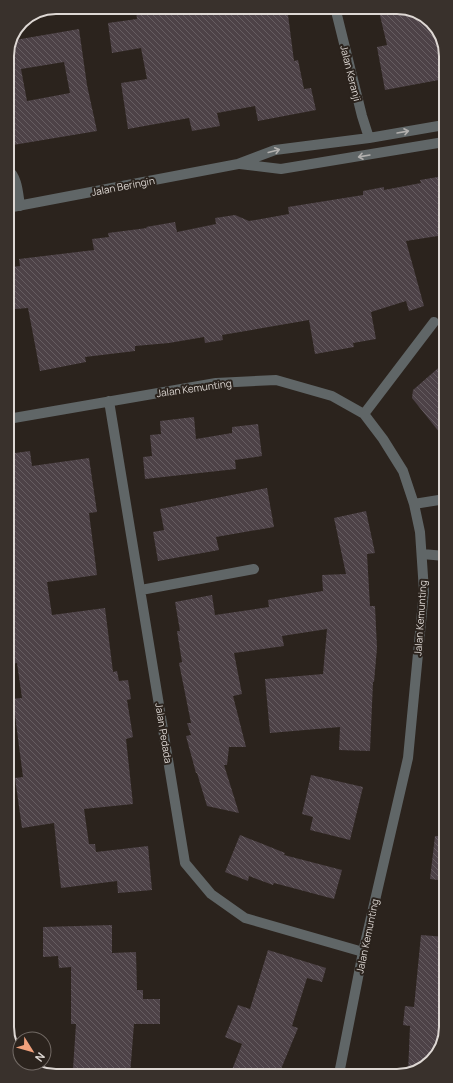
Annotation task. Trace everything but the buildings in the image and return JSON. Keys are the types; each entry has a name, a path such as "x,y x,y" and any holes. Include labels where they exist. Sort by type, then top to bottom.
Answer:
{"street":[{"name":"Jalan Keranji","path":"337,14 362,116 369,138"},
{"name":"Jalan Beringin","path":"14,207 238,164 275,150 369,138 439,126"},
{"name":"Jalan Beringin","path":"238,164 281,169 439,143"},
{"path":"14,176 20,206"},
{"path":"364,414 434,322"},
{"name":"Jalan Kemunting","path":"14,418 216,383 276,380 332,396 364,414 383,439 403,470 414,504 420,532 424,591 408,758 363,952 340,1069"},
{"name":"Jalan Pedada","path":"110,401 185,863 211,894 245,918 363,952"},
{"path":"414,504 439,500"},
{"path":"422,554 439,555"},
{"path":"141,590 254,569"}]}
